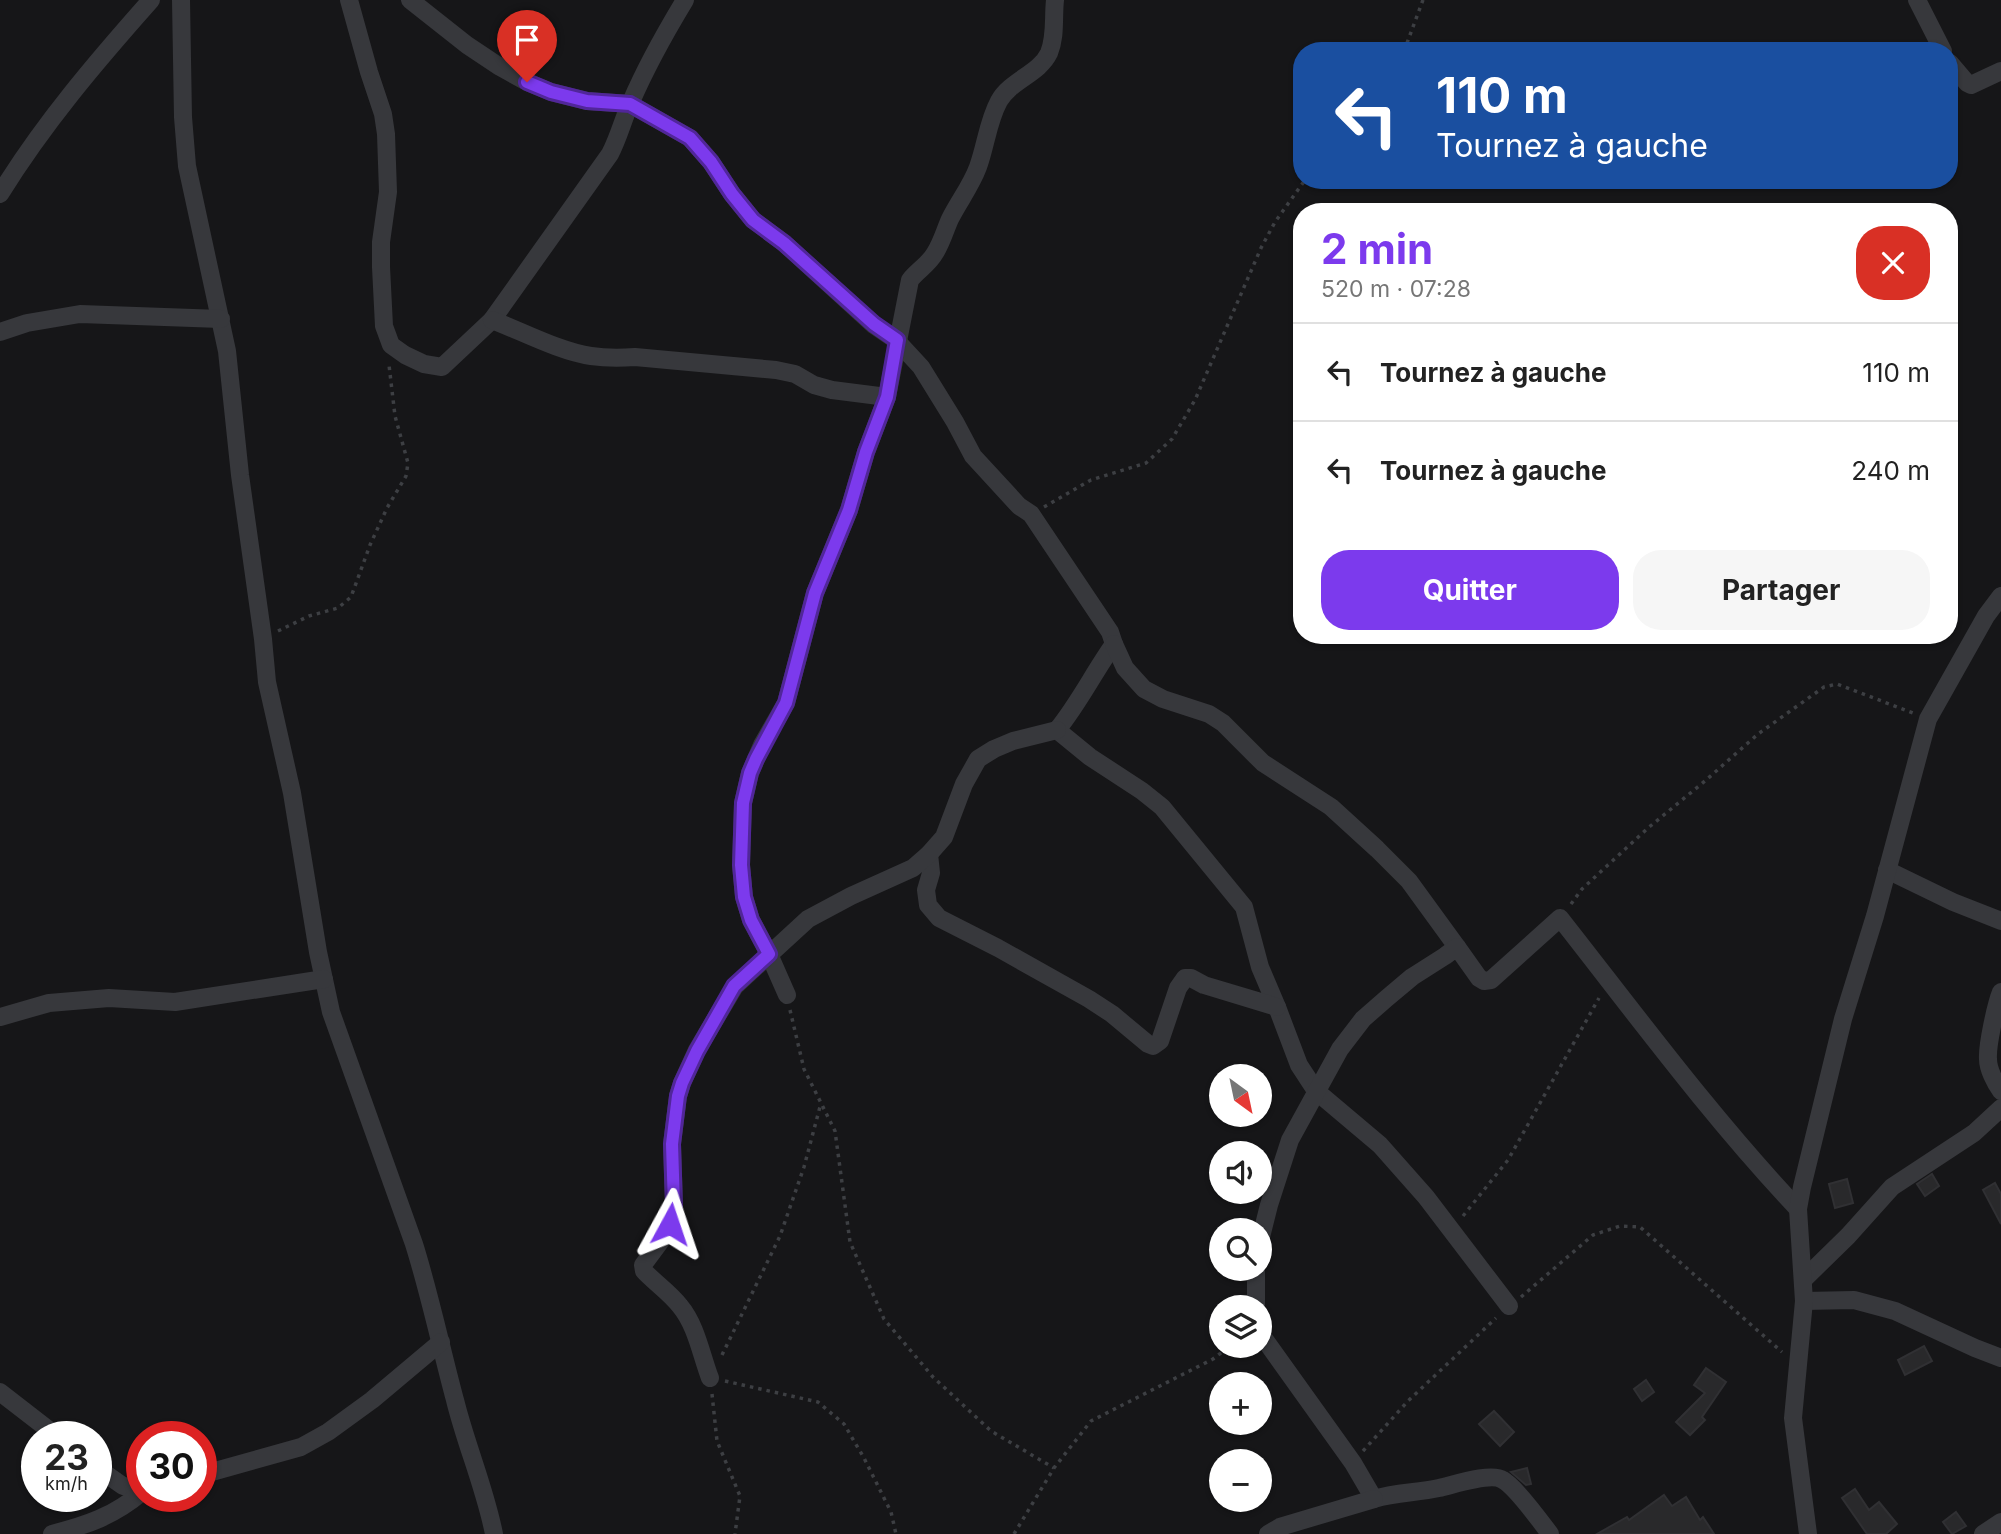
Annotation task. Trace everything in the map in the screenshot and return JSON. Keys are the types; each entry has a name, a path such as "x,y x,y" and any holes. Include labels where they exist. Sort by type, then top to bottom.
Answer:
{"street":[{"path":"0,194 52,117 99,58 151,0"},
{"path":"181,0 183,117 187,166 221,319 232,383 240,475 267,682 292,793 324,979 331,1012 414,1244 455,1402 470,1445 494,1534"},
{"path":"349,0 383,114 386,134 388,192 381,242 384,326 391,345 405,355 424,364 442,366 492,320 610,154 618,140 630,104 685,0"},
{"path":"410,0 467,45 527,82 551,92 587,101 630,104 690,138 753,220 784,243 874,324 897,340 921,367 973,456 1019,506 1031,514 1104,622 1125,668 1144,689 1163,699 1209,714 1223,723 1262,763 1331,807 1409,881 1479,978 1484,981 1488,981 1560,918 1736,1139 1798,1209"},
{"path":"787,995 751,920 744,897 741,865 743,803 750,773 762,745 786,703 815,593 849,510 866,452 887,397 910,280 936,251 949,220 964,196 978,167 998,103 1006,91 1045,59 1050,51 1054,33 1055,0"},
{"path":"1917,0 1938,42"},
{"path":"1958,73 1971,85 2001,71"},
{"path":"0,332 27,323 80,314 221,319"},
{"path":"492,320 589,356 635,357 776,370 795,374 814,385 832,390 887,397"},
{"path":"1808,1534 1793,1418 1804,1301 1798,1209 1843,1019 1875,916 1928,719 1986,616 2001,596"},
{"path":"710,1378 692,1327 682,1308 644,1271 643,1265 666,1234 674,1206 672,1144 678,1096 697,1051 734,986 808,919 913,868 929,854 944,837 964,784 978,759 1013,741 1057,730 1114,644"},
{"path":"1057,730 1090,757 1162,807 1244,906 1260,967 1299,1065 1316,1091 1380,1145 1426,1197 1509,1306"},
{"path":"929,854 931,873 926,890 928,905 939,918 1089,999 1148,1044 1153,1046 1160,1041 1178,988 1185,978 1278,1007"},
{"path":"1887,870 2001,921"},
{"path":"1266,1218 1290,1140 1339,1049 1363,1019 1412,977 1457,947"},
{"path":"0,1017 49,1003 110,998 175,1002 324,979"},
{"path":"2001,992 1996,1002 1987,1060 2001,1091"},
{"path":"1803,1280 1892,1187 1973,1133 2001,1108"},
{"path":"1804,1301 1854,1300 1895,1311 2001,1358"},
{"path":"217,1471 301,1447 328,1433 441,1342"},
{"path":"1272,1350 1353,1463 1374,1499"},
{"path":"0,1392 37,1421"},
{"path":"1268,1534 1280,1527 1391,1493 1496,1478 1503,1479 1530,1507 1550,1534"},
{"path":"52,1534 108,1516 126,1505"},
{"path":"1983,1534 2001,1522"}],"path":[{"path":"1407,42 1423,0"},
{"path":"1031,514 1091,480 1146,463 1172,439 1195,400 1261,248 1275,222 1299,189"},
{"path":"263,639 309,616 338,608 351,597 381,521 406,476 408,463 395,416 389,371 391,345"},
{"path":"1560,918 1582,890 1648,828 1758,734 1824,687 1837,684 1928,719"},
{"path":"1452,1230 1508,1160 1609,981"},
{"path":"787,995 803,1069 835,1131 850,1242 884,1320 933,1377 991,1431 1054,1468"},
{"path":"735,1534 740,1496 717,1441 710,1378 780,1236 804,1167 821,1103"},
{"path":"1353,1463 1408,1401 1509,1306 1593,1235 1620,1226 1640,1227 1797,1365"},
{"path":"1014,1534 1054,1468 1082,1429 1091,1421 1214,1358"},
{"path":"710,1378 818,1402 844,1424 891,1512 896,1534"}],"building":[{"path":"1932,1174 1939,1186 1925,1196 1917,1184"},
{"path":"1847,1179 1853,1203 1835,1208 1829,1184"},
{"path":"1995,1183 2001,1194 2001,1224 1983,1190"},
{"path":"1924,1346 1932,1361 1905,1375 1898,1360"},
{"path":"1706,1368 1726,1382 1702,1417 1705,1420 1690,1435 1676,1422 1705,1393 1694,1385"},
{"path":"1646,1380 1654,1392 1642,1401 1634,1389"},
{"path":"1494,1411 1514,1432 1500,1446 1479,1424"},
{"path":"1527,1468 1531,1484 1526,1485 1511,1472"},
{"path":"1855,1489 1869,1510 1879,1502 1897,1524 1886,1534 1867,1534 1842,1498"},
{"path":"1664,1495 1672,1506 1686,1497 1700,1520 1703,1517 1714,1534 1597,1534 1627,1517 1629,1520"},
{"path":"1956,1512 1966,1526 1952,1534 1943,1522"}],"route":[{"path":"527,82 551,92 587,101 630,104 690,138 753,220 784,243 874,324 897,340 887,397 866,452 849,510 815,593 786,703 762,745 750,773 742,818 741,865 744,897 751,920 769,954 734,986 682,1083 672,1144 674,1206 670,1224"}]}
